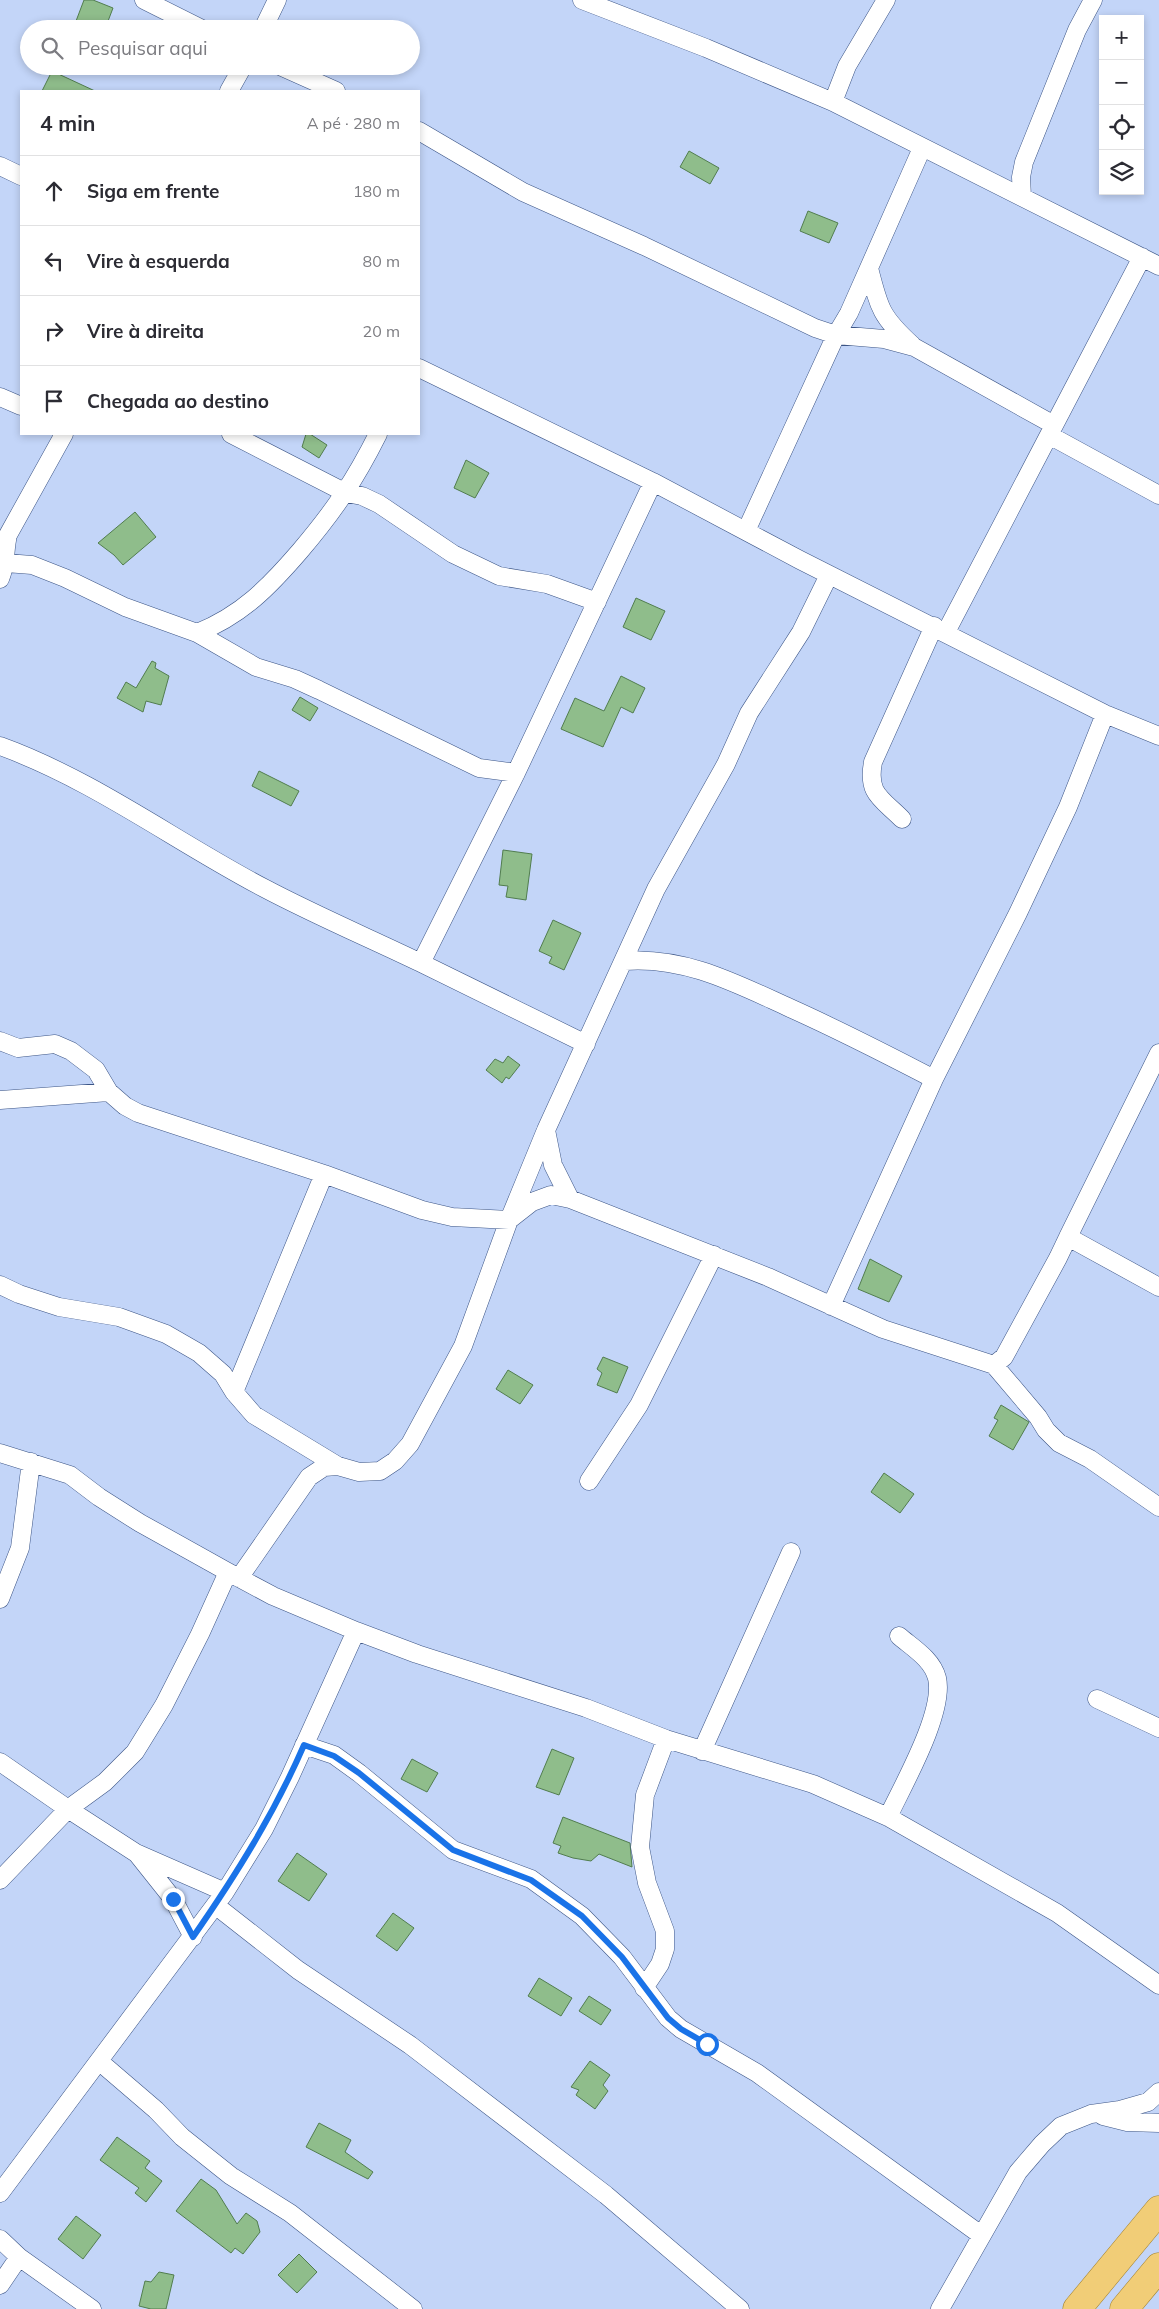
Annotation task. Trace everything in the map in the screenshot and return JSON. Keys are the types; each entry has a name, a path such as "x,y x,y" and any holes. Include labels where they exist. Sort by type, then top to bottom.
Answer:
{"main road":[{"path":"1077,2309 1159,2210"},
{"path":"1124,2309 1159,2267"}],"street":[{"path":"144,0 184,20"},
{"path":"267,20 277,0"},
{"path":"582,0 706,48 833,102 1159,266"},
{"path":"833,102 847,66 886,0"},
{"path":"1022,197 1021,178 1024,162 1077,30 1093,0"},
{"path":"230,90 238,75"},
{"path":"300,75 334,90"},
{"path":"420,133 523,192 644,246 815,328 836,335 884,339 914,347"},
{"path":"746,531 836,335 849,313 922,148"},
{"path":"0,166 20,176"},
{"path":"902,819 874,790 870,778 873,762 940,629 1052,430 1142,258"},
{"path":"868,268 878,304 891,326 914,347 1159,495"},
{"path":"420,368 653,482 829,575 940,629 1105,714 1159,736"},
{"path":"0,397 20,406"},
{"path":"0,579 6,563 5,548 8,535 63,435"},
{"path":"233,435 346,493 362,496 379,504 453,554 499,576 547,584 597,602"},
{"path":"197,633 214,626 244,608 270,586 326,520 346,493 377,435"},
{"path":"422,963 516,773 653,482"},
{"path":"6,563 32,566 65,578 125,607 197,633 256,667 294,679 319,690 479,768 516,773"},
{"path":"0,1285 19,1294 59,1307 119,1317 166,1334 198,1353 223,1374 234,1392 254,1415 338,1466 359,1472 380,1471 395,1461 410,1444 463,1346 509,1220 546,1130 656,889 726,764 749,713 801,632 829,575"},
{"path":"831,1306 934,1078 1022,904 1068,807 1105,714"},
{"path":"0,746 28,756 101,795 264,888 586,1044"},
{"path":"624,961 643,959 696,968 722,976 934,1078"},
{"path":"0,1041 18,1048 55,1044 71,1051 96,1070 109,1092 125,1106 138,1113 324,1174 429,1212 452,1218 509,1220 532,1202 551,1195 570,1199 768,1277 882,1329 994,1366 1038,1417 1046,1430 1059,1443 1090,1459 1159,1507"},
{"path":"994,1366 1004,1357 1068,1237 1159,1053"},
{"path":"0,1100 109,1092"},
{"path":"546,1130 553,1166 570,1199"},
{"path":"234,1392 324,1174"},
{"path":"1068,1237 1159,1287"},
{"path":"589,1481 639,1405 714,1256"},
{"path":"0,1453 70,1475 99,1497 140,1523 233,1575 272,1596 356,1631 417,1654 586,1708 666,1739 813,1784 888,1817 1057,1913 1159,1985"},
{"path":"0,1599 20,1548 31,1462"},
{"path":"0,1880 68,1809 105,1782 136,1752 164,1705 233,1575 309,1477 324,1467 338,1466"},
{"path":"702,1751 791,1552"},
{"path":"0,2194 193,1937 264,1829 356,1631"},
{"path":"888,1817 934,1717 938,1695 937,1677 927,1659 899,1636"},
{"path":"1097,1699 1159,1728"},
{"path":"644,1988 660,1964 665,1949 665,1931 647,1883 640,1847 645,1795 666,1739"},
{"path":"304,1745 334,1756 353,1769 453,1850 531,1880 582,1916 622,1957 668,2018 681,2029 758,2073 981,2235"},
{"path":"0,1762 136,1853 220,1898 298,1970 410,2044 599,2189 740,2309"},
{"path":"136,1853 173,1899 193,1937"},
{"path":"100,2062 156,2110 182,2137 231,2176 290,2214 413,2309"},
{"path":"940,2309 1018,2172 1042,2144 1061,2126 1091,2114 1120,2110 1148,2102 1159,2092"},
{"path":"1091,2114 1127,2122 1159,2122"},
{"path":"0,2239 19,2256 92,2309"},
{"path":"0,2285 19,2256"}],"building":[{"path":"84,0 93,0 113,8 108,20 76,20"},
{"path":"50,75 61,75 93,90 42,90"},
{"path":"689,151 719,168 710,184 680,167"},
{"path":"808,211 838,223 829,243 800,231"},
{"path":"306,435 312,435 327,445 319,458 302,447"},
{"path":"466,460 489,473 475,498 454,488"},
{"path":"135,512 156,537 123,565 114,555 98,543"},
{"path":"636,598 665,611 651,640 623,627"},
{"path":"152,661 156,663 155,668 169,676 161,705 146,701 143,712 117,698 126,682 136,688"},
{"path":"621,676 645,688 633,713 621,707 603,747 561,729 575,698 604,711"},
{"path":"300,697 318,708 310,721 292,710"},
{"path":"259,771 299,791 291,806 252,786"},
{"path":"503,850 532,854 526,900 506,897 508,886 499,885"},
{"path":"553,920 581,933 564,970 549,963 552,957 539,951"},
{"path":"508,1056 520,1065 509,1079 506,1077 502,1083 486,1070 495,1059 503,1063"},
{"path":"870,1259 902,1276 889,1302 858,1289"},
{"path":"603,1357 628,1367 617,1393 597,1385 602,1373 597,1369"},
{"path":"508,1370 533,1385 520,1404 496,1389"},
{"path":"1001,1405 1029,1422 1013,1450 989,1436 998,1420 994,1418"},
{"path":"884,1473 914,1494 900,1513 871,1492"},
{"path":"552,1749 574,1758 559,1795 536,1787"},
{"path":"412,1759 438,1773 427,1792 401,1779"},
{"path":"563,1817 630,1843 632,1867 599,1854 591,1861 558,1853 561,1846 553,1843"},
{"path":"297,1853 327,1874 309,1901 278,1881"},
{"path":"393,1913 414,1928 397,1951 376,1936"},
{"path":"539,1978 572,1998 561,2016 528,1996"},
{"path":"589,1996 611,2010 601,2025 579,2011"},
{"path":"590,2061 610,2075 603,2085 608,2091 595,2109 576,2095 579,2090 571,2087"},
{"path":"319,2123 351,2140 345,2152 373,2172 368,2179 306,2147"},
{"path":"117,2137 150,2161 145,2168 162,2181 146,2202 135,2193 139,2188 100,2160"},
{"path":"201,2179 216,2190 237,2224 246,2213 257,2221 260,2232 243,2254 235,2248 231,2253 176,2211"},
{"path":"76,2216 101,2235 83,2259 58,2239"},
{"path":"299,2254 317,2272 297,2293 278,2275"},
{"path":"159,2272 174,2275 166,2309 151,2309 139,2306 145,2281 151,2282"}],"route":[{"path":"173,1899 193,1937 225,1892 264,1829 304,1745 334,1756 359,1773 453,1850 465,1856 494,1864 531,1880 582,1916 622,1957 668,2018 681,2029 707,2044"}]}
